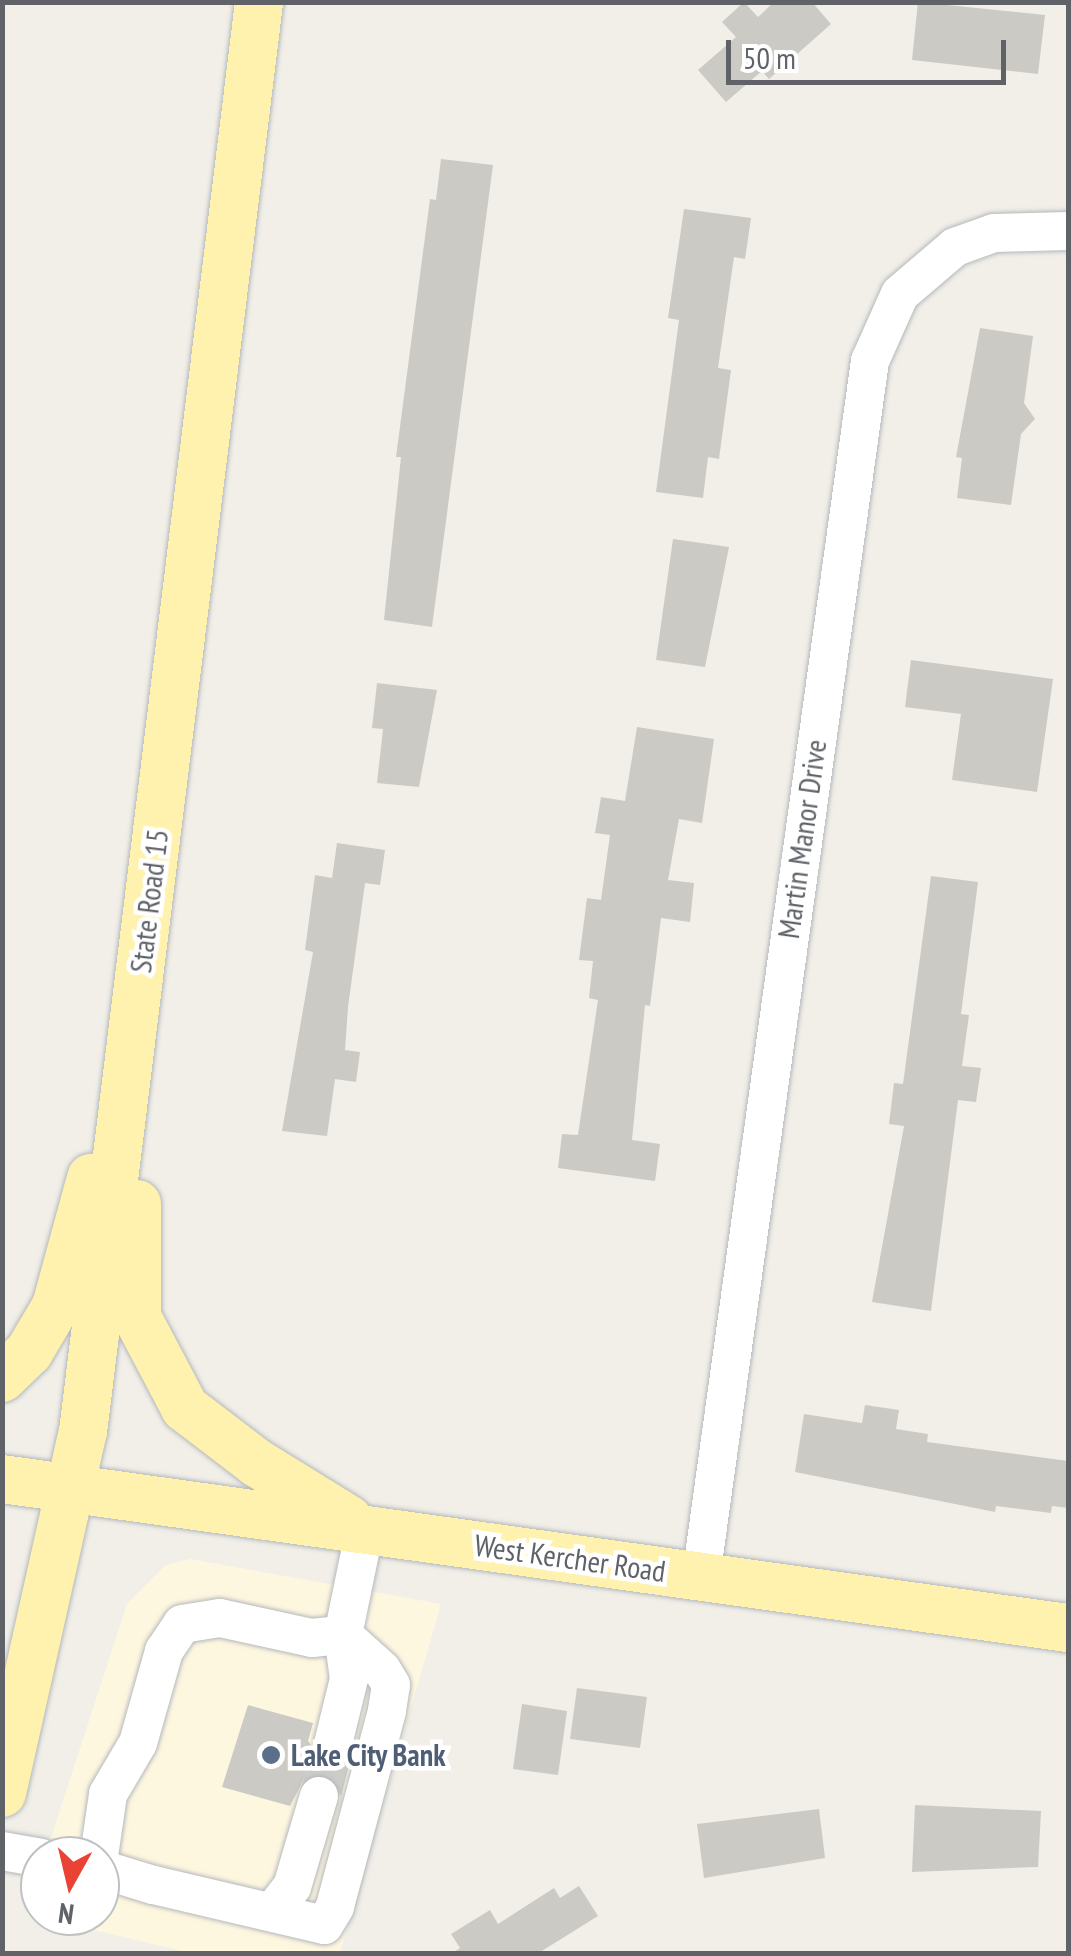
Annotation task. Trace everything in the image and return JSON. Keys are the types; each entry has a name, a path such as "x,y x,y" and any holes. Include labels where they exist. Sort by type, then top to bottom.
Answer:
{"main road":[{"name":"State Road 15","path":"2,1793 72,1488 136,1011 259,2"},
{"path":"2,1378 30,1352 56,1306 136,1011"},
{"path":"136,1011 138,1316 161,1370 186,1408 218,1436 365,1529"},
{"name":"West Kercher Road","path":"2,1479 1068,1628"}],"street":[{"name":"Martin Manor Drive","path":"701,1577 870,361 900,294 955,247 994,233 1068,230"},
{"path":"333,1744 349,1679 343,1634 365,1529"},
{"path":"103,1836 108,1794 138,1743 164,1651 182,1624 220,1618 312,1638 343,1634"},
{"path":"120,1869 324,1925 335,1907 387,1711 390,1685 382,1670 343,1634"},
{"path":"274,1911 292,1887 319,1796"}],"shaded area":[{"path":"190,1559 441,1604 340,1953 191,1953 120,1936 120,1836 52,1836 127,1604 166,1565"}],"building":[{"path":"744,2 758,17 774,2 812,2 831,24 769,79 762,71 726,102 698,70 736,37 722,22"},
{"path":"918,2 1045,15 1038,74 912,60"},
{"path":"441,159 493,165 432,627 384,620 401,457 396,457 430,199 436,200"},
{"path":"684,209 751,218 745,259 734,257 718,368 731,370 719,459 708,457 703,498 656,492 679,320 668,318"},
{"path":"980,328 1033,336 1024,403 1035,419 1021,434 1011,505 957,498 962,458 956,457"},
{"path":"673,539 729,547 705,667 656,660"},
{"path":"911,660 1053,679 1037,792 952,780 961,714 905,707"},
{"path":"377,683 437,690 419,787 377,783 383,729 372,728"},
{"path":"637,727 714,739 702,823 679,819 668,880 694,883 690,922 661,918 650,1006 645,1005 632,1140 660,1144 655,1181 558,1168 562,1134 578,1135 598,1000 589,998 593,961 579,960 587,898 601,900 610,835 595,833 601,797 625,801"},
{"path":"337,843 385,850 380,885 365,883 348,1007 345,1050 360,1052 356,1082 335,1079 327,1136 282,1131 313,952 305,950 315,875 332,878"},
{"path":"931,876 978,882 961,1014 969,1015 962,1066 981,1068 976,1102 958,1100 931,1311 872,1302 904,1126 889,1124 894,1083 903,1084"},
{"path":"865,1405 899,1410 896,1429 928,1434 927,1442 1068,1461 1068,1508 1052,1506 1051,1513 996,1506 995,1512 795,1472 804,1414 862,1423"},
{"path":"577,1688 647,1697 640,1748 570,1739"},
{"path":"522,1704 567,1711 558,1775 513,1769"},
{"path":"248,1705 313,1723 308,1741 327,1766 340,1765 352,1754 341,1797 336,1781 324,1774 304,1779 290,1806 222,1787"},
{"path":"915,1805 1041,1811 1038,1867 912,1872"},
{"path":"819,1809 825,1858 704,1878 697,1824"},
{"path":"579,1886 598,1916 537,1954 451,1954 460,1948 451,1934 490,1910 498,1924 554,1888 560,1898"}],"tunnel":[{"path":"319,1796 333,1744"}],"place":[{"name":"Lake City Bank","path":"271,1755"}]}
